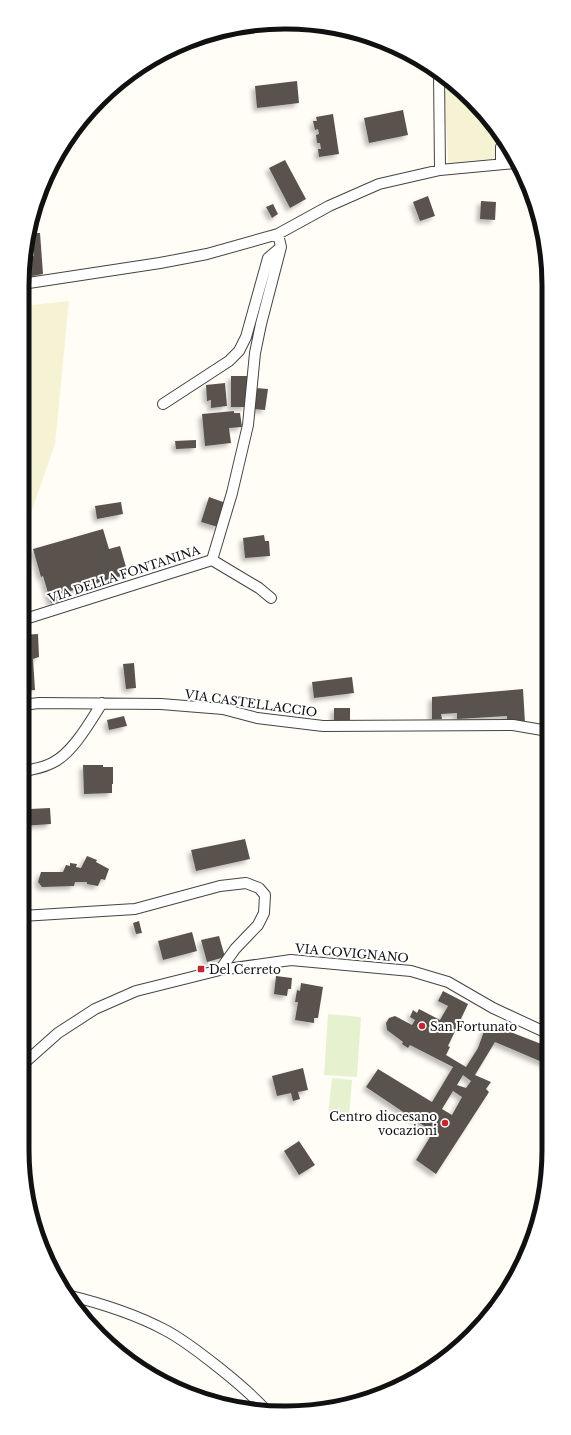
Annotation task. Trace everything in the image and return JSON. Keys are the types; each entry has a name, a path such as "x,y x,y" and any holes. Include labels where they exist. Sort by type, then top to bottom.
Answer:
{"street":[{"path":"439,80 440,170"},
{"path":"501,147 501,164"},
{"path":"29,283 166,262 207,254 278,234 329,206 379,184 440,170 511,163"},
{"name":"VIA DELLA FONTANINA","path":"212,560 232,493 248,425 255,353 281,247 278,234"},
{"path":"163,404 229,361 239,351 246,337 268,258 281,247"},
{"name":"VIA DELLA FONTANINA","path":"29,618 212,560 259,588 271,598"},
{"path":"29,770 52,763 66,753 85,730 102,703"},
{"name":"VIA CASTELLACCIO","path":"29,704 161,704 223,709 257,718 323,726 513,725 542,730"},
{"path":"29,916 76,914 135,908 220,886 246,883 259,888 265,895 264,913 258,925 235,949 220,970"},
{"name":"VIA COVIGNANO","path":"29,1059 58,1033 95,1009 136,990 220,970 291,960 411,971 448,982 493,1008 542,1031"},
{"path":"76,1298 138,1318 165,1330 197,1351 234,1380 260,1404"}],"shaded area":[{"path":"444,84 478,116 489,129 508,157 448,163"},
{"path":"69,301 55,444 29,519 29,305"}],"green space":[{"path":"328,1014 361,1017 357,1077 324,1075"},
{"path":"332,1078 352,1080 349,1117 328,1115"}],"building":[{"path":"297,81 299,103 257,108 255,86"},
{"path":"403,110 408,135 369,143 364,118"},
{"path":"333,114 339,154 319,157 318,149 321,149 320,143 317,143 316,135 319,134 318,129 315,130 313,121 317,121 316,117"},
{"path":"285,160 306,199 290,208 269,168"},
{"path":"428,196 435,216 420,221 413,202"},
{"path":"481,201 496,202 495,220 480,219"},
{"path":"273,204 278,214 272,218 266,207"},
{"path":"34,233 40,233 43,274 32,276 31,257 34,256"},
{"path":"231,376 248,376 246,407 231,407"},
{"path":"225,383 227,406 211,408 211,400 207,401 206,385"},
{"path":"256,388 268,389 265,410 254,409"},
{"path":"234,411 234,413 240,413 242,427 229,428 231,443 205,446 202,414"},
{"path":"196,440 196,448 176,449 175,441"},
{"path":"209,497 226,503 218,527 201,522"},
{"path":"121,502 123,514 97,519 95,506"},
{"path":"103,529 109,549 120,546 128,574 70,591 72,597 51,603 43,576 41,577 33,549"},
{"path":"264,535 265,541 269,541 270,556 245,558 243,538"},
{"path":"38,634 39,657 33,659 35,690 29,690 29,635"},
{"path":"134,663 136,688 126,689 123,664"},
{"path":"352,677 354,693 314,698 312,682"},
{"path":"523,689 525,723 507,720 507,716 457,719 457,713 441,714 442,719 432,719 432,697"},
{"path":"334,708 350,708 350,720 334,720"},
{"path":"124,716 127,726 109,730 107,720"},
{"path":"83,765 103,765 103,767 113,767 112,793 84,794"},
{"path":"29,807 30,809 50,808 51,824 29,826"},
{"path":"245,839 250,859 196,871 191,850"},
{"path":"87,856 97,860 96,862 109,869 105,880 101,879 98,886 87,884 87,882 75,882 74,886 42,887 38,882 41,872 63,872 66,865 70,866 70,863 77,864 76,867 81,868"},
{"path":"139,921 142,933 136,934 133,923"},
{"path":"192,932 197,951 163,960 158,941"},
{"path":"219,936 225,957 207,962 201,940"},
{"path":"276,976 292,978 291,989 288,989 287,996 274,994"},
{"path":"301,983 323,987 318,1018 314,1018 314,1023 295,1020 298,1002 295,1002 297,990 300,991"},
{"path":"443,991 468,1004 448,1046 450,1047 446,1055 466,1067 478,1048 487,1023 542,1044 542,1062 495,1042 475,1075 491,1082 486,1089 489,1092 436,1174 416,1160 433,1132 366,1087 378,1069 432,1102 453,1067 410,1045 408,1048 402,1044 403,1042 387,1030 386,1023 389,1018 395,1016 412,1025 415,1020 410,1017 413,1010 417,1013 419,1009 440,1020 448,1006 438,1001","holes":["463,1075 471,1081 466,1088 457,1085","453,1091 462,1097 452,1115 442,1109"]},
{"path":"303,1068 308,1090 298,1092 300,1099 293,1101 291,1093 277,1096 272,1076"},
{"path":"299,1141 315,1165 299,1175 284,1151"}],"place":[{"name":"Del Cerreto","path":"201,969"},
{"name":"San Fortunato","path":"422,1026"},
{"name":"Centro diocesano vocazioni","path":"445,1123"}]}
